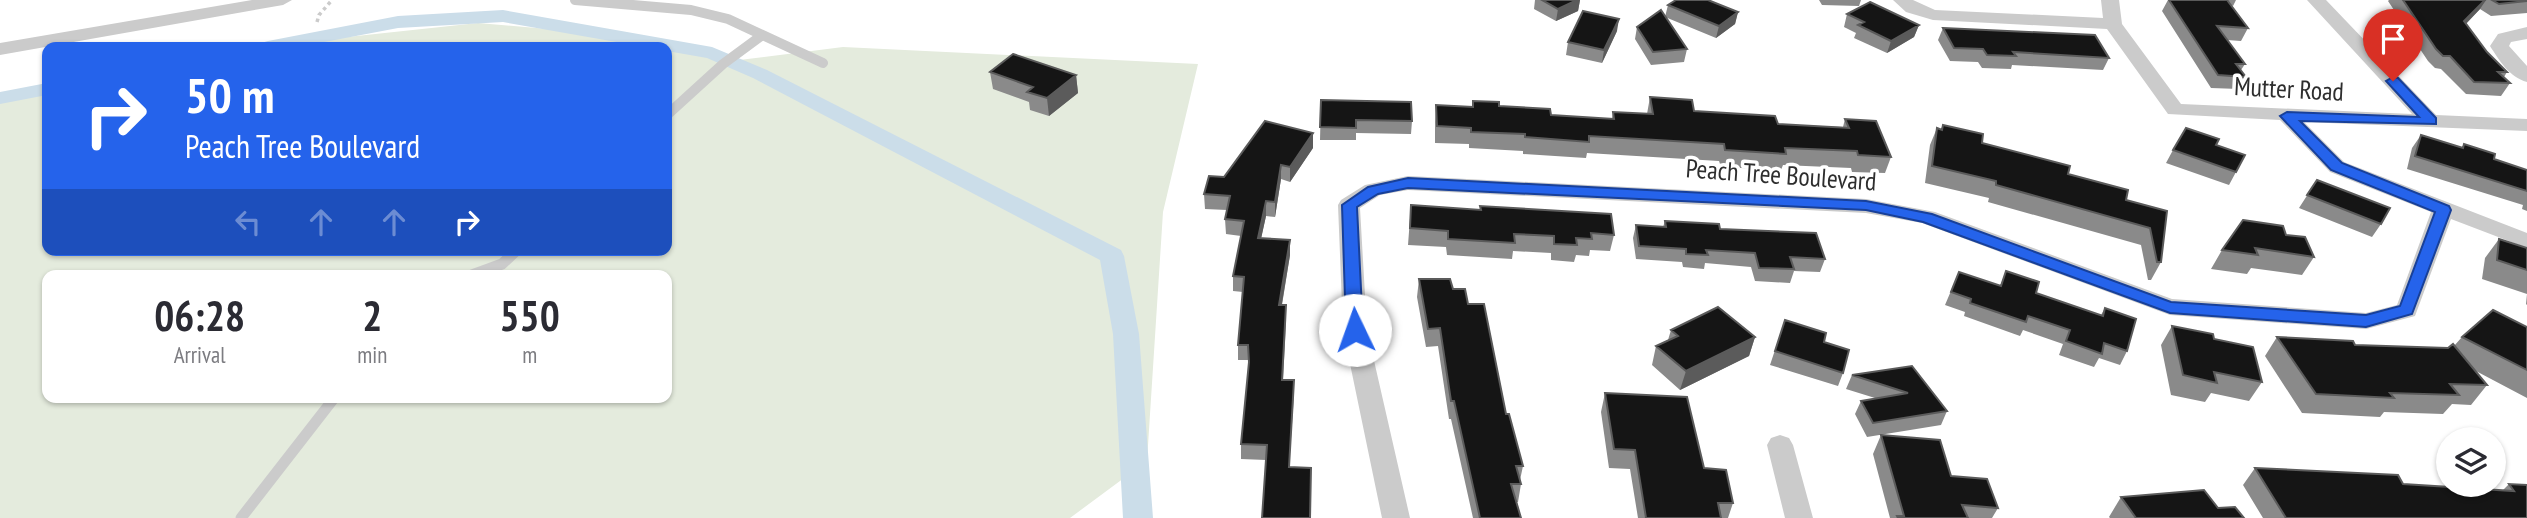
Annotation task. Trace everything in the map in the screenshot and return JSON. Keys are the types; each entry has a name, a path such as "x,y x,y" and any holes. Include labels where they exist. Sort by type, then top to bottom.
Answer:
{"street":[{"path":"0,49 231,4 283,0"},
{"path":"1902,0 1912,8 1933,15 2113,24 2110,0"},
{"path":"2316,0 2431,121"},
{"name":"Mutter Road","path":"2113,24 2175,110 2527,125"},
{"path":"2527,33 2505,38 2499,46 2510,62 2527,76"},
{"path":"2287,116 2337,167 2527,241"},
{"name":"Peach Tree Boulevard","path":"1396,518 1355,330 1349,205 1373,190 1408,183 1866,206 1927,217 2170,307 2366,321 2407,310 2443,210"},
{"path":"1780,445 1799,518"}],"lane":[{"path":"575,0 691,10 728,19 822,63"},
{"path":"672,110 723,64 761,36"},
{"path":"486,270 502,264 511,256"},
{"path":"241,518 330,403"}],"path":[{"path":"317,22 319,15 332,0"}],"shaded area":[{"path":"478,23 650,38 662,42 300,42"},
{"path":"672,45 723,62 843,47 1198,64 1163,212 1147,461 1070,518 0,518 0,93 42,85 42,256 672,256"}],"building":[{"path":"1542,0 1577,0 1558,9"},
{"path":"1676,0 1708,0 1738,12 1719,26 1668,5"},
{"path":"2169,0 2227,0 2248,28 2217,26 2245,64 2236,64 2246,77 2218,75"},
{"path":"2403,0 2485,0 2464,21 2487,52 2507,72 2498,72 2510,83 2474,82 2450,56 2443,56 2436,49"},
{"path":"2492,0 2527,0 2527,1 2499,4"},
{"path":"1870,2 1919,25 1891,41 1858,25 1864,22 1847,14"},
{"path":"1661,10 1687,49 1653,52 1637,27"},
{"path":"1583,11 1619,19 1604,50 1568,42"},
{"path":"1943,28 2095,35 2109,58 2013,52 2016,56 1987,55 1983,49 1954,48"},
{"path":"1013,54 1076,75 1047,98 1027,92 1033,87 990,72"},
{"path":"1650,97 1692,100 1694,111 1775,116 1778,124 1849,128 1845,119 1876,121 1891,157 1858,155 1857,151 1785,148 1786,154 1725,150 1724,144 1589,136 1589,142 1525,137 1525,134 1471,132 1471,128 1437,126 1436,105 1473,107 1473,101 1499,102 1499,106 1550,109 1551,115 1614,119 1613,112 1653,114"},
{"path":"1321,100 1411,102 1412,121 1356,120 1356,128 1320,127"},
{"path":"1265,121 1313,133 1290,167 1281,165 1275,202 1266,201 1258,238 1290,240 1279,305 1286,305 1282,380 1294,380 1289,467 1311,468 1310,518 1262,518 1267,445 1241,444 1249,362 1248,345 1238,345 1244,277 1233,276 1244,221 1225,219 1230,196 1204,194 1209,176 1224,177"},
{"path":"1943,125 1983,134 1982,143 2070,166 2068,174 2128,190 2126,200 2167,211 2161,262 2157,262 2150,228 1996,185 1996,181 1932,166 1937,128 1942,130"},
{"path":"2186,128 2219,139 2216,145 2245,155 2236,172 2173,150"},
{"path":"2421,135 2463,148 2464,144 2495,154 2494,159 2527,170 2527,191 2415,156"},
{"path":"2317,180 2390,208 2381,224 2307,195"},
{"path":"1411,205 1481,210 1480,206 1611,214 1614,235 1591,233 1592,239 1576,238 1577,245 1554,244 1554,236 1514,234 1515,243 1448,239 1448,231 1410,228"},
{"path":"2243,220 2283,226 2286,235 2305,237 2314,257 2255,248 2258,255 2222,250"},
{"path":"1665,221 1719,224 1720,229 1816,233 1825,259 1790,257 1794,269 1759,268 1755,253 1706,250 1708,255 1686,254 1686,249 1639,246 1636,225 1666,227"},
{"path":"2499,239 2527,248 2527,270 2497,260"},
{"path":"2006,271 2039,282 2036,293 2103,316 2105,308 2136,319 2127,351 2104,343 2102,354 2066,341 2070,330 2028,316 2026,322 1970,303 1971,299 1951,292 1959,272 2001,286"},
{"path":"1419,279 1450,279 1453,289 1465,289 1468,304 1484,304 1506,414 1509,414 1523,466 1516,466 1521,484 1511,484 1521,518 1480,518 1454,401 1451,401 1440,328 1428,329"},
{"path":"1718,307 1755,337 1686,371 1656,346 1678,336 1671,330"},
{"path":"2493,310 2527,327 2527,370 2462,337"},
{"path":"1785,320 1826,333 1824,342 1849,350 1843,373 1775,351"},
{"path":"2172,326 2213,334 2214,339 2253,347 2262,382 2214,372 2217,383 2183,375"},
{"path":"2277,337 2353,341 2355,345 2448,348 2453,344 2487,385 2450,384 2459,395 2390,393 2394,398 2316,394"},
{"path":"1912,366 1947,411 1873,423 1861,401 1908,393 1852,375"},
{"path":"1605,393 1687,397 1704,468 1726,470 1733,503 1718,503 1721,518 1646,518 1635,450 1614,449"},
{"path":"1881,435 1940,440 1951,476 1987,479 1998,508 1962,505 1968,518 1898,518 1897,516 1904,516"},
{"path":"2255,468 2398,475 2403,484 2436,486 2436,497 2506,497 2506,490 2514,491 2509,484 2527,485 2527,518 2286,518"},
{"path":"2204,490 2218,508 2235,507 2244,518 2136,518 2121,497"}],"waterway":[{"path":"294,42 398,22 503,16 650,42"},
{"path":"672,46 712,53 760,74 1112,256 1126,334 1138,518"},
{"path":"0,98 42,90"}],"route":[{"path":"1355,330 1349,205 1373,190 1408,183 1866,206 1927,217 2170,307 2366,321 2407,310 2443,210 2337,167 2287,116 2431,121 2393,81"}]}
